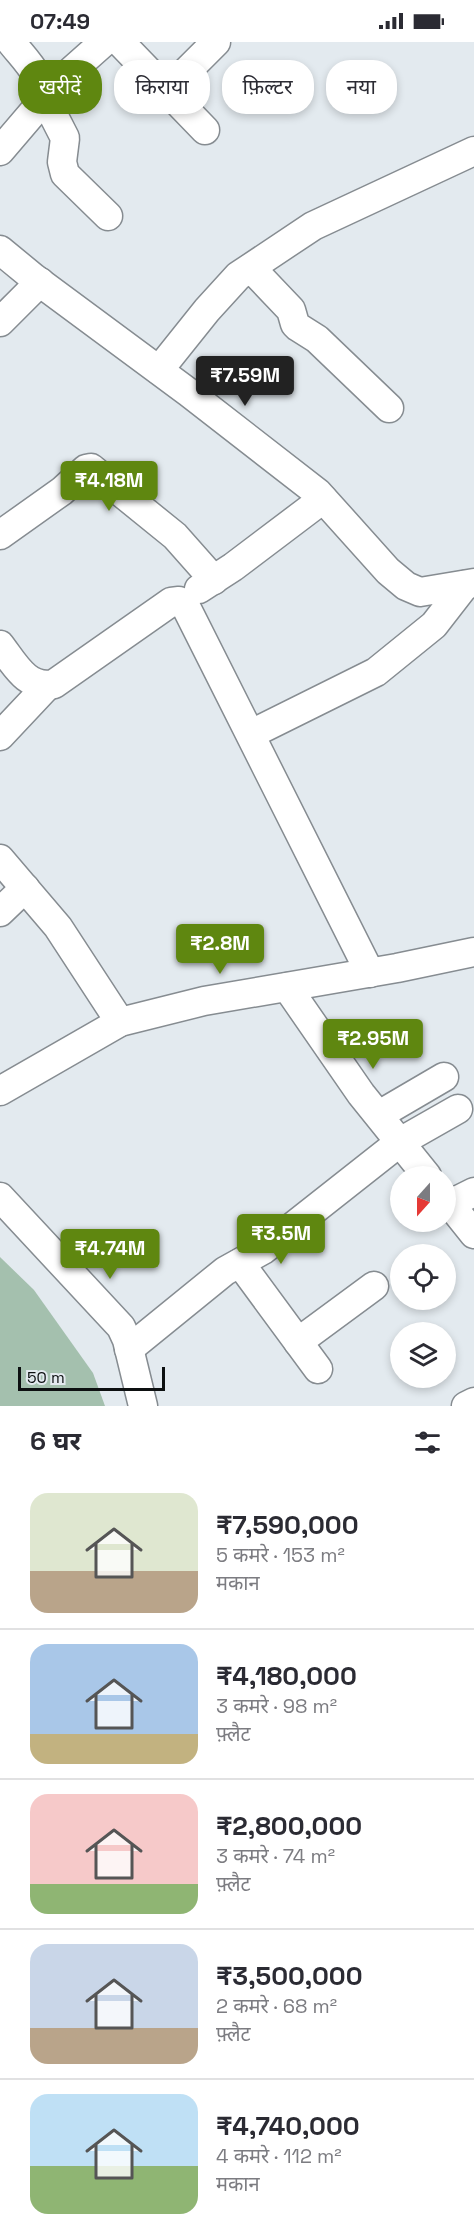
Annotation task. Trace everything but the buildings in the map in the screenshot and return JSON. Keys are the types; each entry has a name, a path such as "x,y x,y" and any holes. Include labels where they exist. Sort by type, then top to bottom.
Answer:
{"street":[{"path":"11,42 24,60"},
{"path":"198,60 216,42"},
{"path":"84,60 102,44 124,60"},
{"path":"0,151 31,114"},
{"path":"54,114 65,138 62,162 65,174 108,216"},
{"path":"189,114 205,130"},
{"path":"159,370 207,310 238,276 313,226 474,151"},
{"path":"0,250 159,370 323,499 388,571 406,586 420,592 470,584"},
{"path":"251,267 291,310 298,327 316,339 390,408"},
{"path":"0,322 40,282"},
{"path":"0,536 57,495 86,468 91,468 183,544 214,580"},
{"path":"0,645 30,681 47,686 54,684 171,602 179,601 214,580 323,499"},
{"path":"251,734 376,672 434,625 470,584"},
{"path":"179,601 189,609 370,973"},
{"path":"0,736 47,686"},
{"path":"0,859 58,927 120,1022"},
{"path":"0,912 25,888"},
{"path":"0,1091 120,1022 204,1001 370,973 474,952"},
{"path":"287,987 361,1094 419,1166"},
{"path":"379,1115 444,1077"},
{"path":"129,1349 225,1270 264,1250 400,1142 458,1109"},
{"path":"0,1197 121,1327 129,1349 142,1406"},
{"path":"456,1198 474,1234"},
{"path":"240,1263 318,1369"},
{"path":"298,1342 374,1286"},
{"path":"466,1406 474,1402"}],"green space":[{"path":"0,1257 34,1290 93,1373 105,1406 0,1406"}]}
